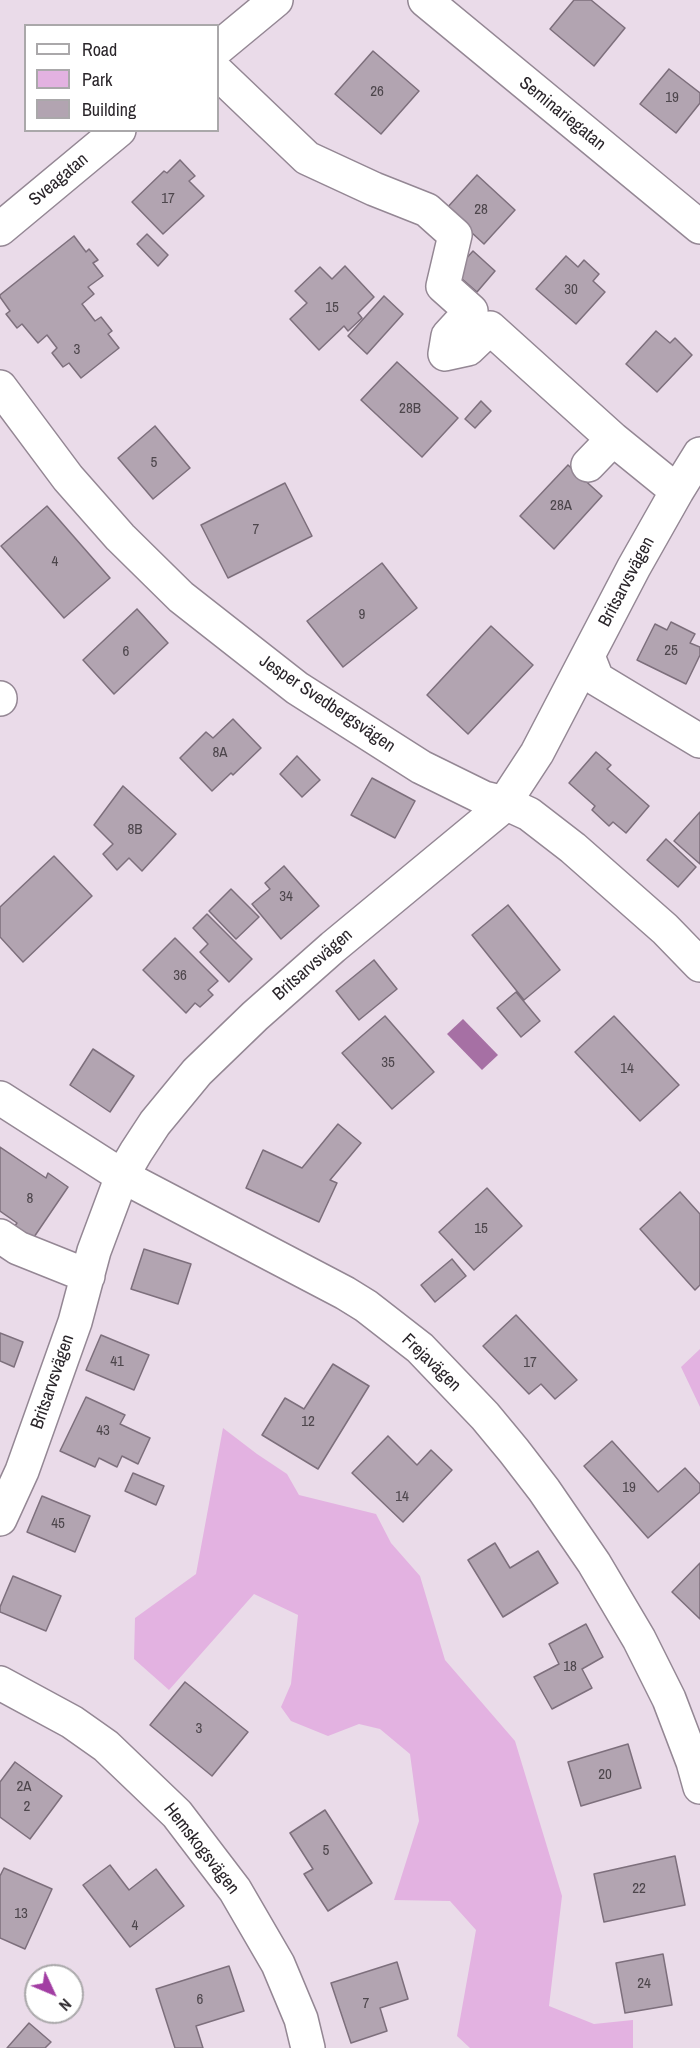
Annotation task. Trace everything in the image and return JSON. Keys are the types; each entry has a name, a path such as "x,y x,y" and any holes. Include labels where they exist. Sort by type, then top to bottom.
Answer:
{"street":[{"path":"219,47 276,0"},
{"name":"Seminariegatan","path":"425,0 700,227"},
{"path":"219,74 307,158 374,189 427,210 455,235 443,286 471,311 448,336 445,354 468,349 490,328 613,439 677,490"},
{"name":"Sveagatan","path":"0,229 116,132"},
{"name":"Jesper Svedbergsvägen","path":"0,387 68,478 120,537 181,597 297,688 421,767 484,798 505,803 529,814 573,848 665,929 700,965"},
{"path":"588,465 613,439"},
{"name":"Britsarvsvägen","path":"0,1520 22,1472 75,1322 94,1251 122,1176 155,1123 197,1072 255,1016 333,946 475,831 505,803 537,753 634,567 700,454"},
{"path":"588,656 597,679 700,741"},
{"name":"Frejavägen","path":"0,1098 122,1176 345,1293 366,1306 420,1348 485,1416 544,1490 594,1563 639,1639 669,1699 700,1787"},
{"path":"0,1236 18,1248 88,1276"},
{"name":"Hemskogsvägen","path":"0,1683 72,1722 105,1746 177,1814 235,1890 278,1964 301,2019 308,2048"}],"green space":[{"path":"700,1349 700,1407 681,1367"},
{"path":"223,1428 287,1474 299,1495 376,1514 391,1543 420,1576 445,1660 515,1741 562,1896 549,2006 594,2024 633,2020 633,2048 470,2048 457,2036 476,1930 450,1901 394,1900 419,1821 410,1754 380,1729 359,1724 328,1736 291,1721 281,1707 291,1684 298,1615 254,1594 169,1690 134,1659 135,1618 196,1574"}],"shaded area":[{"path":"463,1019 498,1055 482,1070 447,1034"}],"building":[{"path":"574,0 591,0 625,28 594,66 550,29"},
{"path":"373,51 419,91 381,134 335,94"},
{"path":"669,69 700,93 700,103 676,133 640,104"},
{"path":"180,160 195,176 189,181 204,196 163,234 132,202 164,171 167,173"},
{"path":"477,175 515,210 484,244 446,209"},
{"path":"147,234 168,255 158,266 137,244"},
{"path":"74,236 86,252 89,249 98,260 93,263 103,276 88,287 94,294 82,304 95,321 101,317 112,331 108,334 119,348 81,378 69,363 63,367 52,353 57,348 47,335 38,343 22,324 17,328 6,314 10,311 0,297"},
{"path":"473,251 495,271 477,292 454,272"},
{"path":"566,256 578,267 584,260 599,274 593,281 605,292 576,324 536,289"},
{"path":"345,266 374,297 358,313 362,318 348,331 344,326 319,350 290,319 307,303 295,291 320,267 332,279"},
{"path":"384,296 403,314 367,354 348,336"},
{"path":"656,331 670,343 675,338 692,355 657,392 626,364"},
{"path":"397,362 458,418 422,457 361,400"},
{"path":"481,401 491,411 475,428 465,419"},
{"path":"155,426 190,468 153,499 118,458"},
{"path":"568,465 602,496 554,549 520,516"},
{"path":"285,483 312,536 228,578 201,525"},
{"path":"47,506 110,578 64,618 1,546"},
{"path":"382,563 417,608 343,667 307,621"},
{"path":"137,609 168,643 114,694 83,660"},
{"path":"671,622 695,634 690,643 700,647 700,655 686,684 637,660 655,624 667,630"},
{"path":"491,626 533,665 468,734 427,695"},
{"path":"233,719 261,748 233,775 231,773 212,791 180,758 206,732 213,738"},
{"path":"596,752 611,765 607,769 649,806 626,833 613,822 609,826 592,810 595,806 569,783"},
{"path":"297,756 320,780 302,797 280,774"},
{"path":"372,778 415,801 395,838 351,815"},
{"path":"123,786 176,834 142,871 129,858 117,870 103,854 113,844 94,825"},
{"path":"700,812 700,864 674,841"},
{"path":"666,839 696,867 678,887 647,860"},
{"path":"54,856 92,896 23,962 0,937 0,907"},
{"path":"284,866 319,906 281,939 252,904 270,889 265,883"},
{"path":"231,889 259,917 236,939 209,911"},
{"path":"508,905 560,970 524,1000 472,935"},
{"path":"207,914 252,959 229,982 200,952 208,944 193,928"},
{"path":"175,938 218,981 208,990 213,995 200,1007 195,1003 186,1013 143,970"},
{"path":"374,960 397,989 359,1020 336,991"},
{"path":"516,992 540,1021 521,1037 497,1008"},
{"path":"385,1016 434,1072 392,1109 342,1053"},
{"path":"614,1016 679,1085 640,1121 575,1052"},
{"path":"93,1049 134,1076 110,1112 70,1085"},
{"path":"338,1124 361,1143 330,1180 337,1183 319,1222 246,1188 263,1150 302,1168"},
{"path":"0,1147 46,1178 48,1173 68,1187 32,1240 14,1227 17,1223 0,1211"},
{"path":"487,1188 522,1226 474,1270 439,1232"},
{"path":"680,1192 700,1214 700,1285 695,1290 640,1229"},
{"path":"144,1249 191,1264 178,1304 131,1289"},
{"path":"452,1259 466,1276 435,1302 421,1285"},
{"path":"516,1315 577,1380 555,1399 541,1384 529,1394 483,1346"},
{"path":"0,1333 23,1342 14,1367 0,1361"},
{"path":"101,1335 149,1355 134,1390 86,1370"},
{"path":"333,1364 369,1386 318,1469 262,1435 285,1398 304,1409"},
{"path":"86,1397 125,1415 120,1424 150,1438 138,1464 122,1456 117,1467 99,1458 95,1467 60,1451"},
{"path":"388,1436 417,1465 431,1450 452,1470 403,1522 352,1473"},
{"path":"612,1441 658,1492 685,1468 700,1484 700,1492 648,1538 584,1466"},
{"path":"133,1473 164,1486 156,1505 125,1491"},
{"path":"42,1496 90,1516 75,1552 27,1532"},
{"path":"495,1543 510,1568 538,1551 558,1583 503,1617 468,1560"},
{"path":"700,1563 700,1619 672,1592"},
{"path":"13,1576 61,1596 46,1631 0,1612"},
{"path":"586,1624 603,1657 582,1669 592,1688 552,1709 534,1677 559,1664 549,1644"},
{"path":"185,1682 248,1732 212,1776 150,1725"},
{"path":"628,1744 641,1788 581,1806 568,1762"},
{"path":"15,1762 62,1796 30,1839 0,1817 0,1782"},
{"path":"325,1810 372,1883 328,1911 304,1874 313,1869 290,1833"},
{"path":"675,1856 685,1905 604,1922 594,1874"},
{"path":"110,1865 129,1890 156,1869 184,1906 130,1947 83,1885"},
{"path":"4,1868 52,1889 25,1949 0,1938 0,1876"},
{"path":"663,1954 672,2005 625,2013 616,1963"},
{"path":"397,1962 408,1999 380,2008 387,2031 351,2043 331,1983"},
{"path":"229,1966 244,2011 196,2026 203,2048 175,2048 156,1989"},
{"path":"28,2024 51,2042 45,2048 7,2048"}]}
